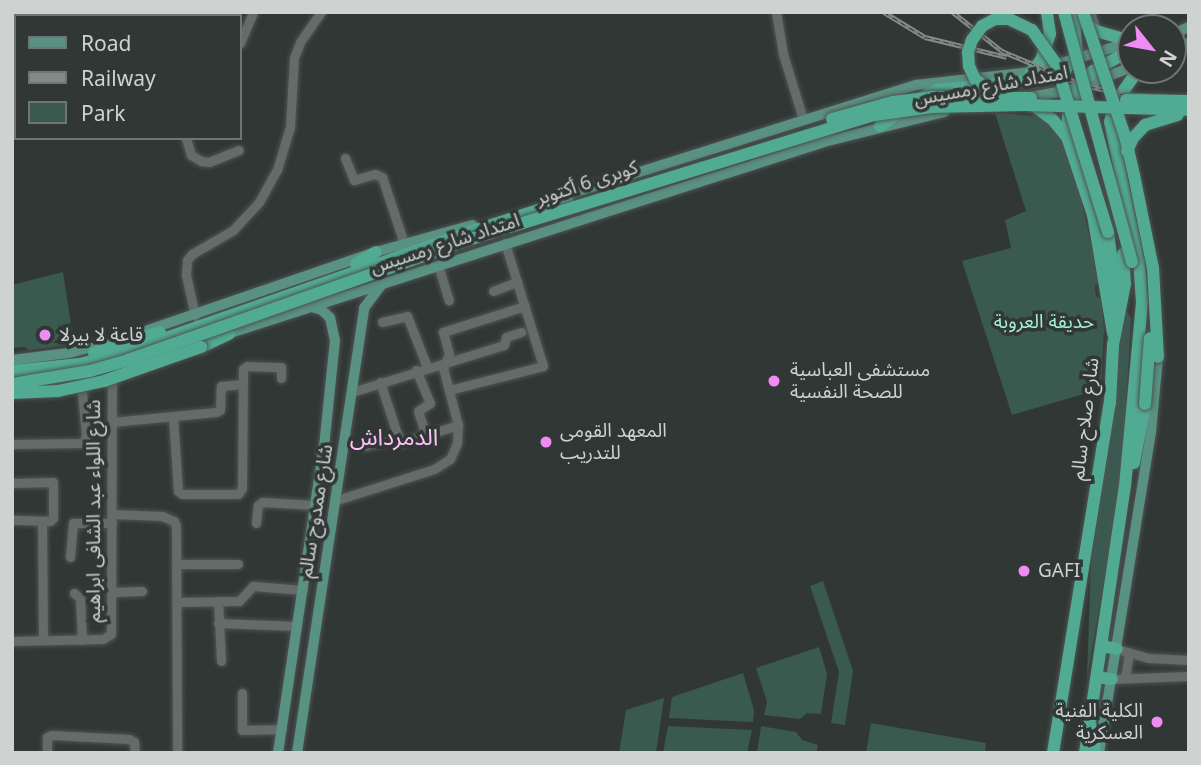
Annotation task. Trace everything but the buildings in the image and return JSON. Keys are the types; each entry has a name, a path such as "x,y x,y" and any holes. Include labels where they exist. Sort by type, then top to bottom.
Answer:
{"highway":[{"name":"شارع صلاح سالم","path":"1053,753 1110,403 1114,345 1125,284 1123,254 1058,12"},
{"path":"1063,12 1135,272 1141,311"},
{"path":"1073,12 1096,31 1117,38"},
{"path":"1031,72 1047,46 1048,19 1062,27 1067,24 1073,12"},
{"path":"880,126 937,90 1050,79 1065,72 1075,60 1078,49 1073,12"},
{"path":"1083,12 1133,168 1153,268 1158,357"},
{"path":"996,95 975,79 969,66 968,52 977,31 988,22 1001,18 1016,20 1032,30 1056,64 1108,232 1118,328"},
{"path":"1114,345 1101,253 1069,142 1068,117 1079,88 1093,71 1117,58"},
{"path":"1085,753 1125,486 1141,311 1139,263 1112,142 1113,109 1129,84"},
{"name":"كوبرى 6 أكتوبر","path":"12,371 80,364 142,347 473,231 872,107 932,97 996,95 1189,101"},
{"path":"1023,98 1053,120 1069,142"},
{"name":"كوبرى 6 أكتوبر","path":"12,384 81,373 128,360 474,239 875,115 931,107 1012,106 1189,111"},
{"path":"1125,486 1142,430 1149,353 1148,291 1125,159 1130,142 1145,125 1189,111"},
{"path":"1069,142 1094,138 1112,142"},
{"path":"80,364 96,353 365,261 376,252"},
{"path":"12,393 49,392 104,381 201,347 229,334"},
{"path":"1102,646 1123,650"},
{"path":"1097,677 1112,679"},
{"path":"1093,706 1097,753"}],"main road":[{"name":"امتداد شارع رمسيس","path":"12,360 89,348 195,316 376,252 405,246 916,85 1031,72 1117,46"},
{"name":"امتداد شارع رمسيس","path":"12,393 112,372 384,281 880,126 928,114 1079,88 1117,73"},
{"path":"764,133 755,141 752,149 758,157 770,159"},
{"path":"626,176 634,186 632,199 627,204"},
{"name":"شارع ممدوح سالم","path":"297,753 365,307 384,281"},
{"name":"شارع ممدوح سالم","path":"278,753 315,505 335,336 333,323 327,314 309,306"},
{"path":"1097,753 1112,679 1123,650 1139,507 1153,420 1158,357"},
{"path":"331,375 354,378"},
{"path":"1139,507 1142,430"},
{"path":"285,707 303,709"}],"street":[{"path":"242,38 253,12"},
{"path":"195,316 186,275 187,260 192,254 233,230 259,202 277,170 290,127 294,58 300,42 321,12"},
{"path":"776,12 783,54 803,119"},
{"path":"1090,12 1096,31"},
{"path":"187,140 191,155 201,161 239,150"},
{"path":"345,158 354,180 375,174 382,177 405,246"},
{"path":"449,390 541,368 543,363 505,243"},
{"path":"438,265 449,300"},
{"path":"493,291 517,282"},
{"path":"337,500 443,464 454,450 458,425 443,369 449,354 443,331 525,306"},
{"path":"382,322 407,316 427,367"},
{"path":"352,392 416,370 504,345 507,336 520,332"},
{"path":"173,416 177,491 182,494 238,494 242,488 243,369 247,366 281,367 281,378"},
{"path":"416,370 430,402 418,411 426,436"},
{"name":"شارع اللواء عبد الشافى ابراهيم","path":"12,641 82,640 110,636 113,592 112,372"},
{"path":"12,444 85,441 81,380"},
{"path":"380,382 400,443 458,425"},
{"path":"111,422 219,411 221,386 243,384"},
{"path":"363,446 397,438"},
{"path":"12,483 52,482 53,519 12,520"},
{"path":"257,523 258,505 261,502 315,505"},
{"path":"70,558 73,523 162,516 174,521 177,537 177,753"},
{"path":"42,521 43,640"},
{"path":"177,564 237,564"},
{"path":"177,602 242,600 253,586 303,590"},
{"path":"113,592 142,591"},
{"path":"74,593 80,598 82,640"},
{"path":"218,601 221,662"},
{"path":"218,623 297,626"},
{"path":"1125,678 1123,650 1156,659 1189,660"},
{"path":"1112,679 1189,676"},
{"path":"242,693 242,730 282,729"},
{"path":"47,753 47,737 51,735 129,739 134,742 135,753"}],"green space":[{"name":"حديقة العروبة","path":"995,113 1038,116 1059,132 1080,195 1099,281 1095,286 1096,296 1101,300 1104,331 1101,389 1012,415 962,261 1011,248 1005,220 1026,211"},
{"path":"63,272 74,344 29,350 24,347 12,348 12,285"},
{"path":"1127,312 1131,318 1121,481 1087,678 1091,563 1124,313"},
{"path":"823,581 853,671 845,725 831,723 839,672 810,586"},
{"path":"819,647 827,674 821,714 807,713 800,719 764,715 767,702 756,668"},
{"path":"743,673 754,710 753,722 669,718 672,697"},
{"path":"664,698 656,753 619,753 626,710"},
{"path":"871,723 986,743 985,753 866,753"},
{"path":"668,726 752,730 747,753 663,753"},
{"path":"761,726 796,732 802,740 818,745 816,753 757,753"}],"railway":[{"path":"884,12 925,37 1007,57"},
{"path":"953,12 1002,51 1081,84 1121,94 1189,98"}],"place":[{"name":"قاعة لا بيرلا","path":"45,335"},
{"name":"مستشفى العباسية للصحة النفسية","path":"774,381"},
{"name":"المعهد القومى للتدريب","path":"546,442"},
{"name":"GAFI","path":"1024,571"},
{"name":"الكلية الفنية العسكرية","path":"1157,722"}],"district":[{"name":"الدمرداش","path":"394,436"}]}
